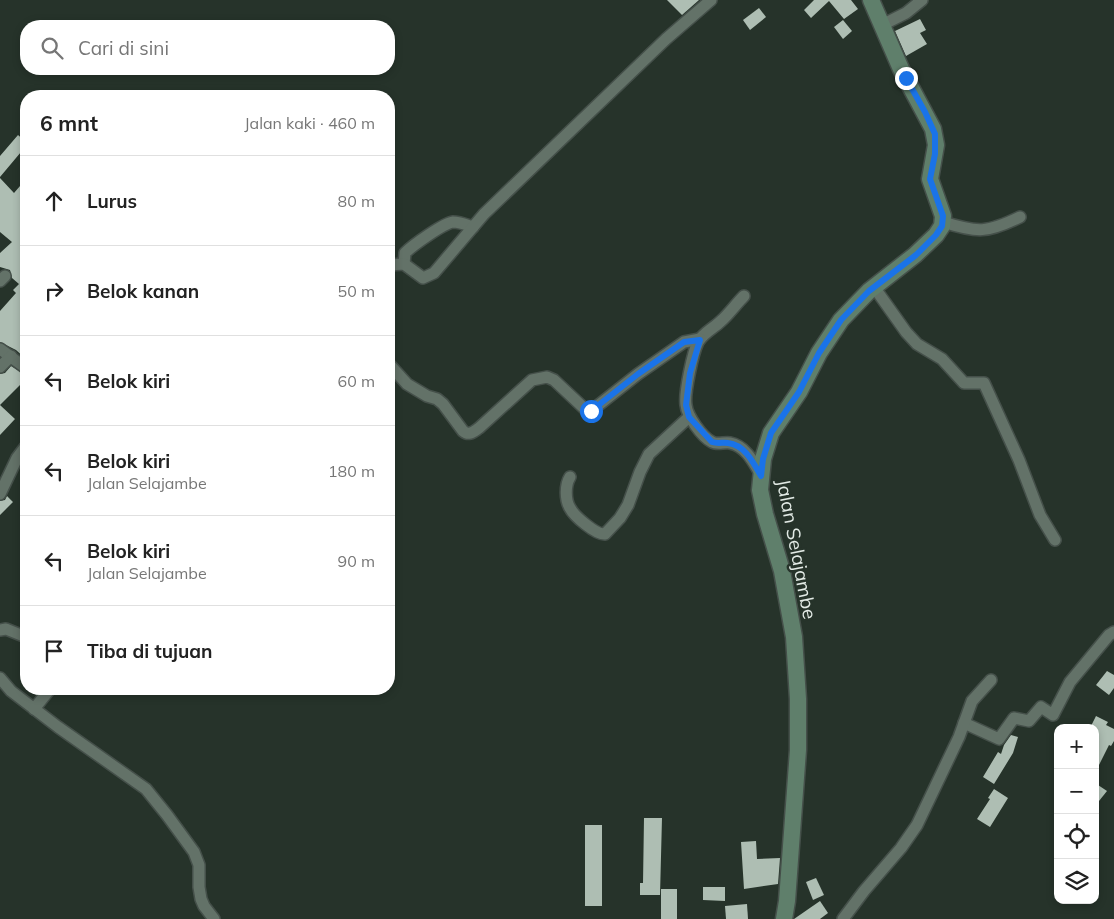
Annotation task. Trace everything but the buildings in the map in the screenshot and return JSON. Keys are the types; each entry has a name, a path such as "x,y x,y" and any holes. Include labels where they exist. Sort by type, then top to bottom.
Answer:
{"street":[{"path":"395,265 404,264 421,277 428,278 434,274 484,214 666,39 711,0"},
{"path":"871,0 901,69 935,134 935,154 930,179 943,216 943,222 965,229 980,231 997,228 1020,217"},
{"path":"882,24 906,13 922,0"},
{"path":"404,264 405,253 412,246 448,223 455,222 473,227"},
{"name":"Jalan Selajambe","path":"784,919 787,901 798,750 798,699 790,615 782,571 760,490 768,439 776,424 799,392 832,332 841,320 874,287 916,255 936,235 943,222"},
{"path":"874,287 906,332 917,344 942,359 964,383 984,383 1019,460 1040,515 1055,540"},
{"path":"744,296 722,321 700,340 690,373 686,405 689,417 712,442 729,443 740,447 751,458 761,476"},
{"path":"395,371 407,384 443,404 463,431 466,434 470,434 532,380 547,377 554,380 586,410 591,411 638,374 684,342 700,340"},
{"path":"0,349 20,363"},
{"path":"0,367 11,356"},
{"path":"570,477 566,487 569,507 593,530 600,534 605,534 620,518 628,505 649,454 689,417"},
{"path":"0,494 20,455"},
{"path":"0,630 6,629 20,635"},
{"path":"964,723 999,739 1014,718 1029,721 1041,707 1053,715 1070,682 1109,635 1114,632"},
{"path":"0,678 11,691 34,709 146,789 194,852 199,865 201,899 214,919"},
{"path":"843,919 901,848 917,825 959,738 972,701 991,680"},
{"path":"34,709 45,695"}],"route":[{"path":"591,411 638,374 684,342 700,340 696,348 686,394 689,417 712,442 735,444 740,447 751,458 761,476 768,439 776,424 799,392 832,332 859,300 916,255 936,235 942,226 943,216 930,179 935,154 935,134 906,78"}]}
